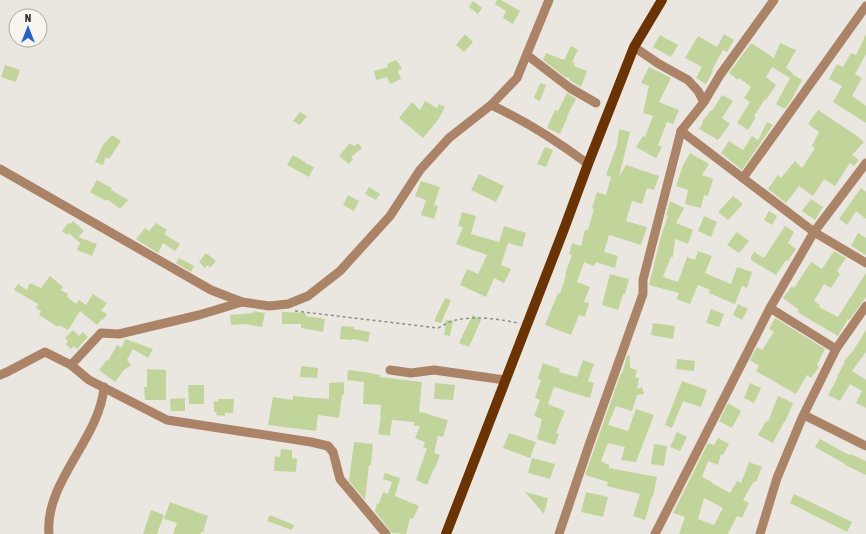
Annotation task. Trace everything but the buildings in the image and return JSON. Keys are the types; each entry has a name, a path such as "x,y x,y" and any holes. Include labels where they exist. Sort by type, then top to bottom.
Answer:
{"main road":[{"path":"446,534 634,47 662,0"}],"street":[{"path":"0,169 211,290 242,302 269,306 288,304 308,296 340,271 385,221 420,170 449,138 491,105 517,78 549,0"},
{"path":"559,534 643,294 643,280 681,131 704,102 720,75 774,0"},
{"path":"743,178 866,6"},
{"path":"634,47 659,64 688,80 698,91 704,102"},
{"path":"527,55 570,88 596,103"},
{"path":"491,105 516,117 558,142 588,164"},
{"path":"681,131 814,232 866,263"},
{"path":"655,534 770,308 814,232 866,163"},
{"path":"71,365 101,333 119,334 228,307 242,302"},
{"path":"760,534 777,478 804,415 836,349 866,306"},
{"path":"770,308 836,349"},
{"path":"0,374 7,372 45,352 71,365 89,380 168,420 328,446 333,452 340,479 386,534"},
{"path":"390,370 411,373 434,370 505,380"},
{"path":"48,534 48,524 53,500 95,419 103,399 104,387"},
{"path":"804,415 866,446"}],"path":[{"path":"291,310 313,314 438,328 452,321 474,318 503,320 526,325"}]}
